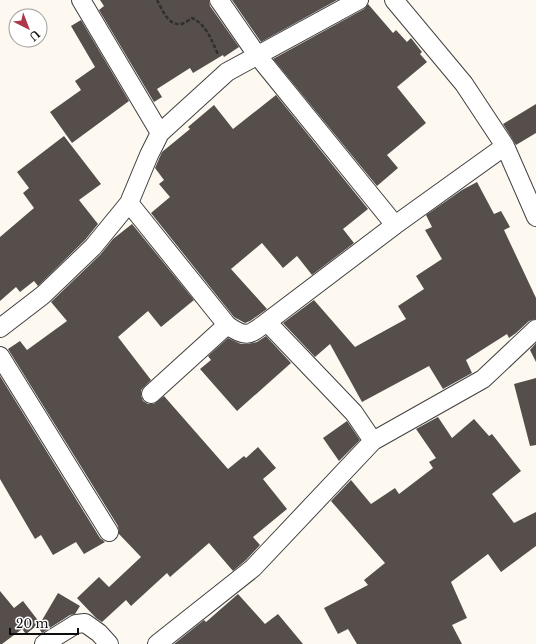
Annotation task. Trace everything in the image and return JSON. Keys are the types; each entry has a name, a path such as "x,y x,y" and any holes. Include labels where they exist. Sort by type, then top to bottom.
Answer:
{"street":[{"path":"81,0 160,133"},
{"path":"219,0 257,55 395,225"},
{"path":"0,328 43,295 93,247 129,203 149,154 160,133 227,72 358,0"},
{"path":"394,0 464,84 505,146 536,217"},
{"path":"129,203 228,325 238,332 246,334 252,332 267,322 395,225 505,146"},
{"path":"267,322 354,413 374,441"},
{"path":"151,394 228,325"},
{"path":"157,644 253,568 374,441 483,379 536,329"},
{"path":"0,356 109,532"},
{"path":"44,644 76,624 85,623 99,633 109,644"}],"path":[{"path":"157,0 172,24 181,24 192,18 200,22 205,28 227,72"}],"building":[{"path":"100,0 209,0 210,6 239,47 224,57 223,55 193,73 190,68 157,89 162,97 154,102 99,10 104,6"},
{"path":"232,0 337,0 261,42"},
{"path":"368,4 393,33 396,30 407,42 411,38 422,52 420,54 427,62 397,87 426,123 387,155 398,168 377,186 273,59 364,9"},
{"path":"81,20 129,101 72,143 50,112 81,90 75,81 95,67 71,26"},
{"path":"276,95 368,209 343,229 354,243 312,275 297,256 283,268 262,243 231,269 267,309 245,323 234,317 151,213 170,197 159,184 164,180 155,168 162,152 190,129 188,127 214,105 233,129"},
{"path":"536,104 536,133 516,145 503,124"},
{"path":"64,136 101,184 79,200 98,224 85,240 38,286 34,281 20,292 16,287 0,301 0,237 34,208 23,193 29,188 17,172"},
{"path":"477,182 494,214 501,211 510,227 504,230 536,298 536,319 529,321 509,338 507,334 466,360 472,373 443,389 429,366 362,402 330,344 315,357 283,323 314,300 355,347 406,319 398,306 424,289 416,276 442,259 425,230 432,227 426,215 462,190"},
{"path":"132,224 194,300 161,327 148,311 118,337 151,380 141,390 143,401 148,404 154,404 164,396 228,469 244,456 246,458 258,447 276,468 263,479 287,509 253,537 260,545 233,571 209,543 170,577 167,573 131,606 126,600 102,622 96,618 77,598 99,577 109,587 141,557 119,534 118,526 8,349 20,341 27,350 67,321 51,302 100,255 113,239"},
{"path":"266,336 291,363 237,411 200,369 211,360 208,356 228,338 241,344 248,344 257,342"},
{"path":"536,343 536,362 530,350"},
{"path":"0,376 100,538 105,542 84,554 76,542 53,555 41,535 35,539 0,479"},
{"path":"536,378 536,445 530,446 514,384"},
{"path":"438,417 452,438 474,419 489,436 492,434 521,471 492,494 514,523 536,512 536,546 501,572 488,554 451,582 467,618 452,625 462,644 357,644 348,629 338,634 324,608 368,585 364,580 385,563 331,501 351,480 371,504 395,488 399,494 433,468 429,462 436,458 416,429"},
{"path":"347,421 360,440 339,461 323,438"},
{"path":"0,591 14,608 23,601 40,623 26,634 22,629 2,644 0,644"},
{"path":"58,593 80,606 75,614 70,615 42,633 38,627"},
{"path":"238,594 265,624 278,614 303,644 174,644 204,620 206,622"}]}
